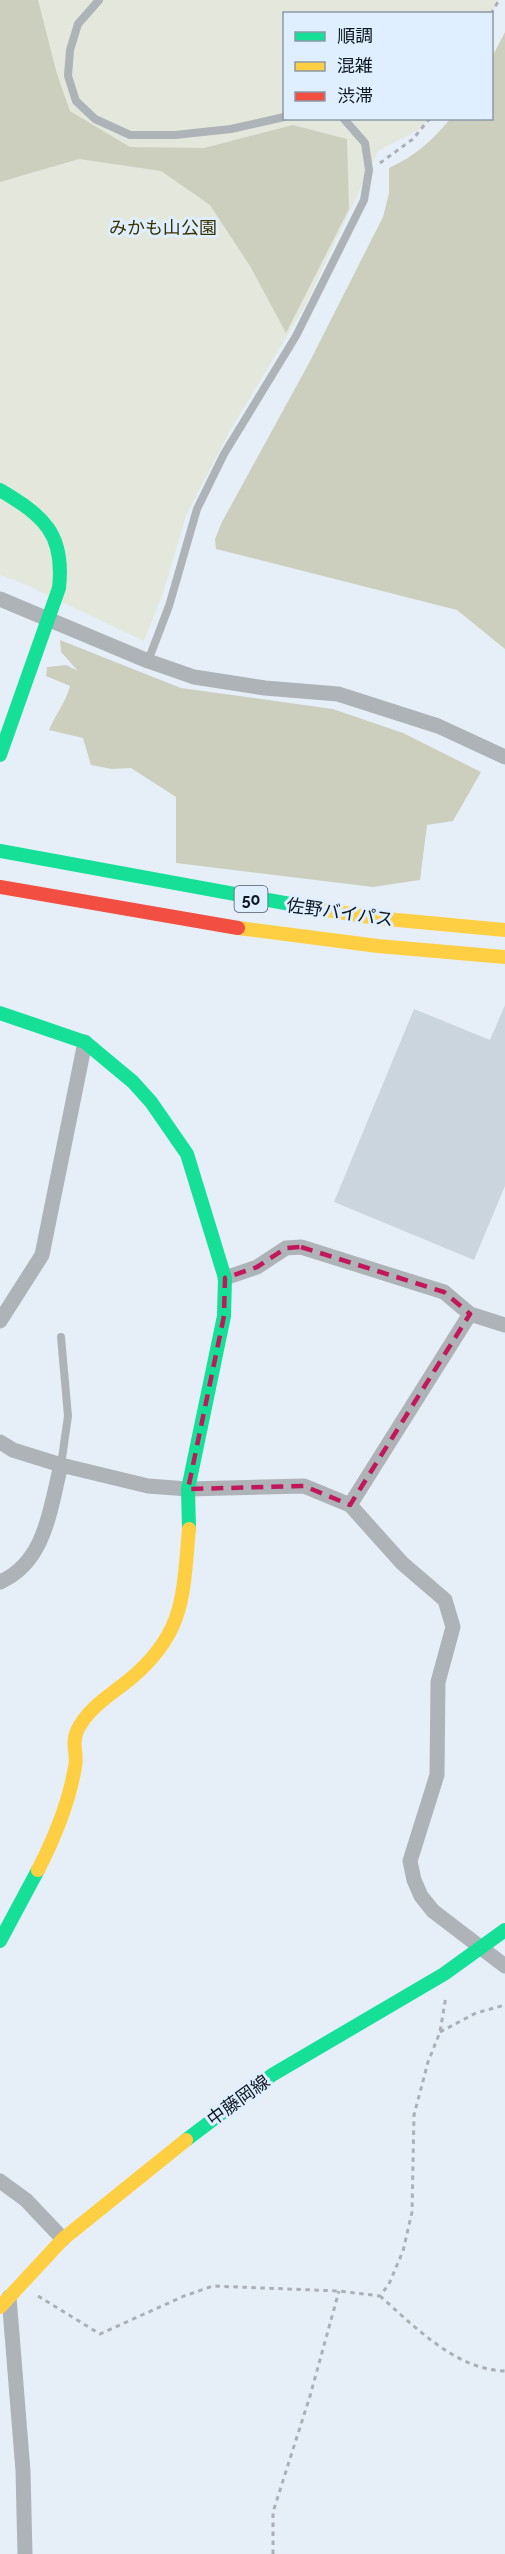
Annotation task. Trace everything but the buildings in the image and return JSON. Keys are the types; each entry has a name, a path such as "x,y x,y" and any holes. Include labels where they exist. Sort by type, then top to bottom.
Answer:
{"main road":[{"path":"0,490 39,515 50,528 59,545 62,560 62,574 0,755"},
{"name":"佐野バイパス","path":"0,851 236,897 376,918 505,930"},
{"name":"佐野バイパス","path":"0,887 231,927 378,946 505,957"},
{"path":"0,1013 85,1042 133,1082 151,1102 187,1154 225,1278 224,1316 188,1489 190,1522 188,1562 182,1604 170,1635 142,1669 93,1709 78,1729 73,1742 76,1765 52,1843 0,1941"},
{"name":"中藤岡線","path":"5,2302 63,2239 218,2114 272,2074 444,1974 505,1930"}],"street":[{"path":"0,599 148,661 194,677 265,688 338,694 438,726 505,757"},
{"path":"0,1321 42,1255 85,1042"},
{"path":"225,1278 257,1267 286,1248 301,1247 444,1292 470,1314 505,1325"},
{"path":"350,1505 470,1314"},
{"path":"0,1442 13,1450 61,1466 148,1486 188,1489 304,1486 350,1505 402,1563 445,1600 453,1627 438,1682 437,1775 410,1861 414,1880 421,1896 434,1911 505,1966"},
{"path":"0,1582 28,1562 42,1539 61,1466"},
{"path":"0,2181 26,2200 63,2239"},
{"path":"5,2302 25,2511 24,2554"}],"lane":[{"path":"99,0 78,24 70,50 68,76 76,101 95,118 130,135 175,135 231,129 283,117"},
{"path":"148,661 169,606 197,509 224,454 296,336 364,200 369,170 365,143 345,120"},
{"path":"61,1337 68,1416 61,1466"}],"path":[{"path":"369,170 413,139 428,120"},
{"path":"380,2296 389,2284 403,2251 412,2212 414,2115 428,2062 440,2032 446,2002 444,1974"},
{"path":"440,2032 476,2013 505,2005"},
{"path":"21,2285 100,2334 184,2296 213,2286 339,2291 380,2296 431,2340 467,2361 494,2370 505,2371"},
{"path":"273,2554 273,2512 310,2396 339,2291"}],"highlighted area":[{"path":"301,1247 444,1292 470,1314 350,1505 304,1486 188,1489 224,1316 225,1278 257,1267 286,1248"}],"green space":[{"name":"みかも山公園","path":"0,0 499,0 492,12 283,12 283,120 427,120 422,128 378,151 305,306 230,431 186,516 163,593 144,641 22,583 0,575"},
{"path":"0,0 38,0 57,74 70,111 130,147 204,148 293,125 347,139 349,209 286,333 250,266 210,205 161,171 79,159 0,182"},
{"path":"505,32 505,649 457,610 216,549 215,539 222,522 309,363 383,217 389,193 389,168 422,147 449,120 493,120 493,55"},
{"path":"60,640 181,688 333,709 403,733 481,772 453,821 427,825 420,880 373,887 176,863 176,797 131,768 112,769 91,765 83,738 49,730 70,686 46,676 47,667 66,665 78,671 61,652"}],"traffic: fast":[{"path":"0,490 29,509 48,528 55,540 60,569 59,588 0,755"},
{"path":"0,851 301,906"},
{"path":"0,1013 85,1042 133,1082 151,1102 187,1154 225,1278 224,1316 188,1489 189,1529"},
{"path":"0,1941 38,1870"},
{"path":"186,2140 272,2075 444,1974 505,1930"}],"traffic: slow":[{"path":"301,906 376,918 505,930"},
{"path":"238,928 378,946 505,957"},
{"path":"38,1870 65,1807 76,1762 75,1736 81,1723 100,1703 147,1663 171,1630 182,1594 189,1529"},
{"path":"0,2307 63,2239 186,2140"}],"traffic: jam":[{"path":"0,887 238,928"}]}
